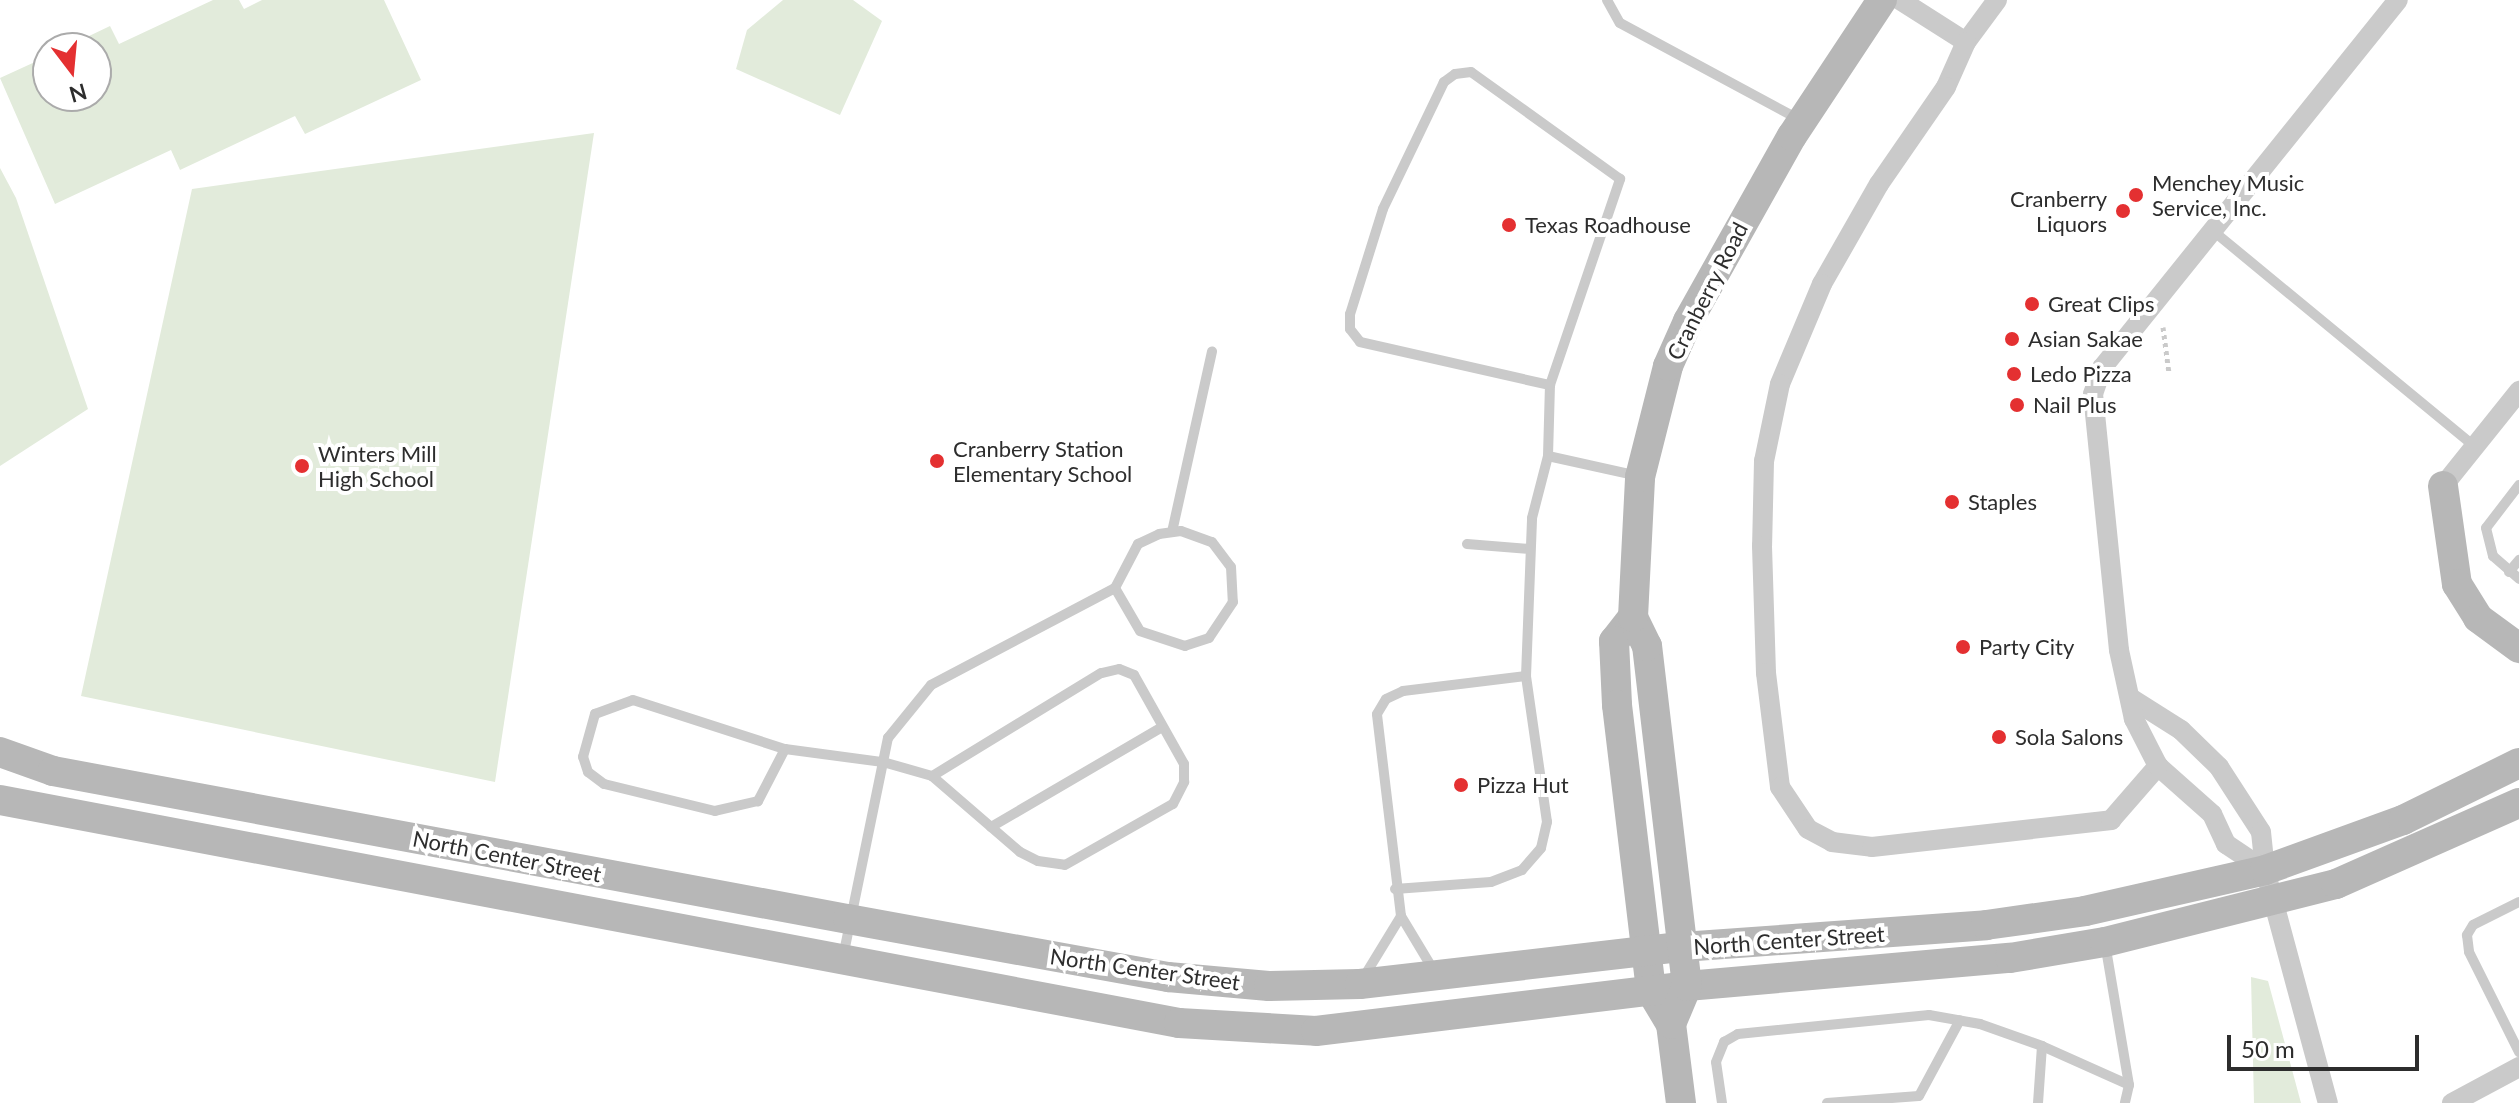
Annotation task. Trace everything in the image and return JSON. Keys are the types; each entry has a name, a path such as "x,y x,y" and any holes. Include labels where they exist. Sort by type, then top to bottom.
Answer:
{"street":[{"name":"Cranberry Road","path":"1687,986 1647,646 1633,617 1640,477 1665,378 1683,332 1802,121 1882,0"},
{"path":"1900,0 1966,42"},
{"path":"2265,870 2226,844 2212,814 2158,766 2134,719 2119,650 2093,394 2102,368 2398,0"},
{"path":"1995,1 1966,42 1946,87 1879,184 1822,284 1780,384 1764,461 1762,546 1766,673 1780,787 1808,829 1832,842 1872,847 2111,820 2158,766"},
{"path":"2519,391 2443,486 2457,584 2478,618 2519,648"},
{"name":"Cranberry Road","path":"1633,617 1614,641 1645,952 1651,991 1671,1024 1681,1103"},
{"path":"2132,699 2181,730 2235,787 2261,832 2265,870 2328,1103"},
{"name":"North Center Street","path":"0,752 53,771 848,919 1168,977 1269,986 1360,984 1682,947 1986,925 2136,902 2265,870 2403,820 2519,763"},
{"name":"North Center Street","path":"0,800 842,962 1179,1023 1316,1031 1687,986 2010,958 2105,942 2274,902 2407,855 2519,803"},
{"path":"1671,1024 1687,986"},
{"path":"2452,1103 2519,1067"}],"lane":[{"path":"1607,0 1620,23 1802,121"},
{"path":"1395,889 1491,882 1522,870 1541,848 1547,822 1526,676 1532,518 1548,456 1550,385 1620,179 1471,72 1455,74 1444,82 1383,209 1350,314 1350,329 1360,342 1550,385"},
{"path":"2212,230 2475,447"},
{"path":"1172,532 1212,351"},
{"path":"1548,456 1640,477"},
{"path":"2519,485 2486,528 2493,556 2519,579"},
{"path":"842,962 848,919 888,738 931,685 1115,588 1138,544 1172,532 1197,534 1212,542 1231,567 1233,602 1209,638 1185,646 1163,643 1140,631 1115,588"},
{"path":"1467,544 1530,549"},
{"path":"2509,572 2519,560"},
{"path":"785,749 758,801 715,811 604,784 588,772 583,757 595,714 633,700 785,749 883,762 932,776 991,827 1038,861 1065,865 1173,804 1184,782 1184,764 1134,675 1119,669 1101,673 932,776"},
{"path":"1435,973 1401,916 1395,889 1377,714 1386,699 1403,691 1526,676"},
{"path":"991,827 1162,727"},
{"path":"2519,902 2473,925 2467,935 2469,952 2519,1052"},
{"path":"1360,984 1401,916"},
{"path":"2105,942 2129,1085 2125,1103"},
{"path":"1722,1103 1716,1062 1724,1042 1738,1034 1929,1015 1960,1020 2042,1046 2129,1085"},
{"path":"1827,1103 1919,1100 1960,1020"},
{"path":"2038,1103 2042,1046"}],"path":[{"path":"2165,338 2169,373"}],"green space":[{"path":"213,0 239,0 244,9 262,0 384,0 421,80 305,134 295,116 180,170 171,150 55,204 0,78 32,63 32,112 112,112 112,32 97,32 110,26 119,44"},
{"path":"783,0 853,0 882,21 840,115 736,69 747,30"},
{"path":"594,133 495,782 81,696 192,189"},
{"path":"0,168 16,198 88,409 0,466"},
{"path":"2251,977 2268,981 2301,1103 2254,1103"}],"place":[{"name":"Menchey Music Service, Inc.","path":"2136,195"},
{"name":"Cranberry Liquors","path":"2123,211"},
{"name":"Texas Roadhouse","path":"1509,225"},
{"name":"Great Clips","path":"2032,304"},
{"name":"Asian Sakae","path":"2012,339"},
{"name":"Ledo Pizza","path":"2014,374"},
{"name":"Nail Plus","path":"2017,405"},
{"name":"Cranberry Station Elementary School","path":"937,461"},
{"name":"Winters Mill High School","path":"302,466"},
{"name":"Staples","path":"1952,502"},
{"name":"Party City","path":"1963,647"},
{"name":"Sola Salons","path":"1999,737"},
{"name":"Pizza Hut","path":"1461,785"}]}
